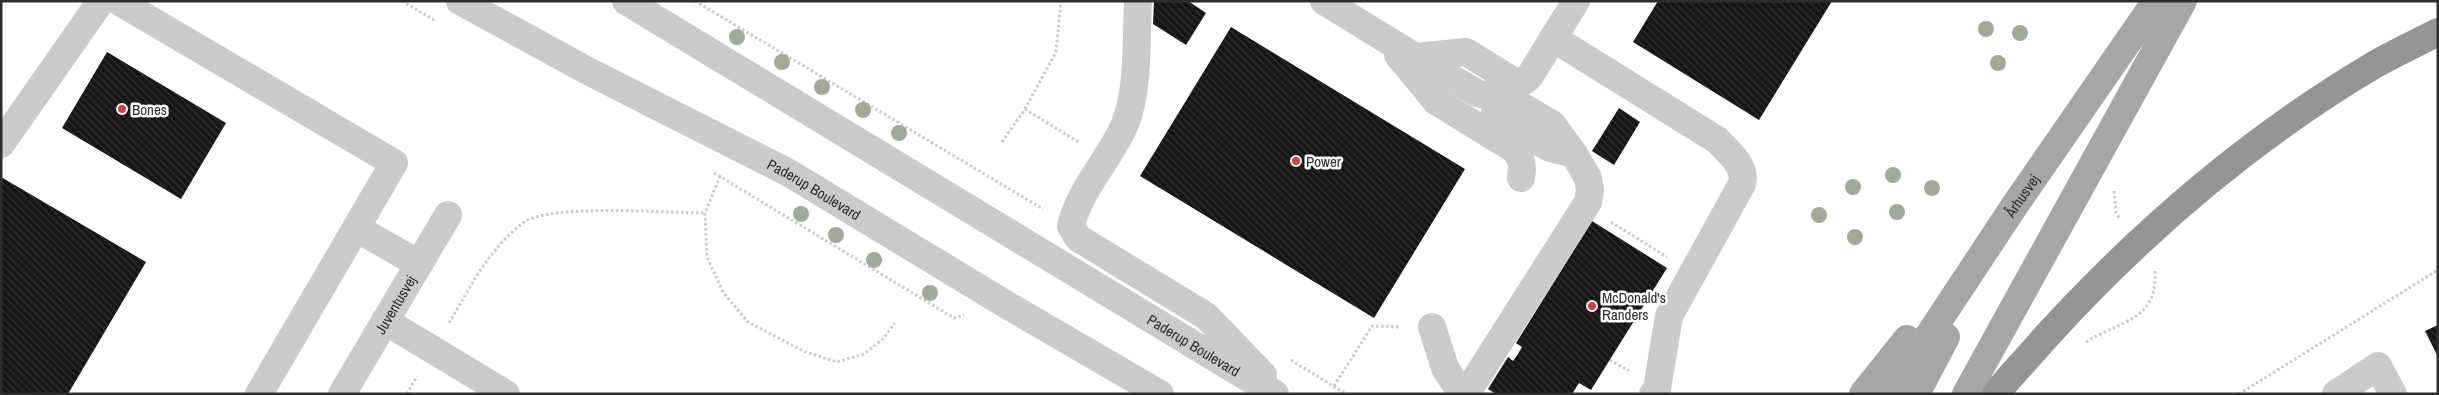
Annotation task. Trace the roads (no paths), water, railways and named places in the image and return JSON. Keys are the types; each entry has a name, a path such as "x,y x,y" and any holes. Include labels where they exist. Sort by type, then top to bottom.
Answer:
{"highway":[{"path":"1996,394 2073,307 2138,243 2194,194 2322,98 2375,64 2438,32"}],"main road":[{"name":"Århusvej","path":"1890,394 2015,205 2156,1"},
{"path":"1966,394 2183,1"},
{"path":"1863,394 2015,205"},
{"path":"1916,394 2015,205"}],"street":[{"path":"1,144 101,1"},
{"path":"118,1 394,163 259,394"},
{"name":"Paderup Boulevard","path":"460,1 586,70 789,172 1007,305 1160,394"},
{"name":"Paderup Boulevard","path":"626,1 1275,394"},
{"path":"1138,1 1134,83 1125,122 1106,160 1075,207 1071,226 1078,238 1206,316 1281,394"},
{"path":"1324,1 1386,40 1479,94 1498,118 1550,148 1574,154 1588,178 1590,190 1588,202 1466,394"},
{"path":"1415,57 1466,52 1513,81 1524,81 1530,76 1576,1"},
{"path":"1553,38 1718,140 1739,163 1743,179 1670,316 1657,389 1653,394"},
{"path":"1386,40 1436,101 1514,149 1520,157 1523,166 1521,178"},
{"name":"Juventusvej","path":"342,394 448,215"},
{"path":"356,228 419,264"},
{"path":"1007,305 1137,394"},
{"path":"385,321 506,394"},
{"path":"1432,327 1445,368 1462,394"},
{"path":"2336,394 2378,366 2393,394"}],"place":[{"name":"Bones","path":"122,109"},
{"name":"Power","path":"1296,161"},
{"name":"McDonald's Randers","path":"1592,306"}]}
